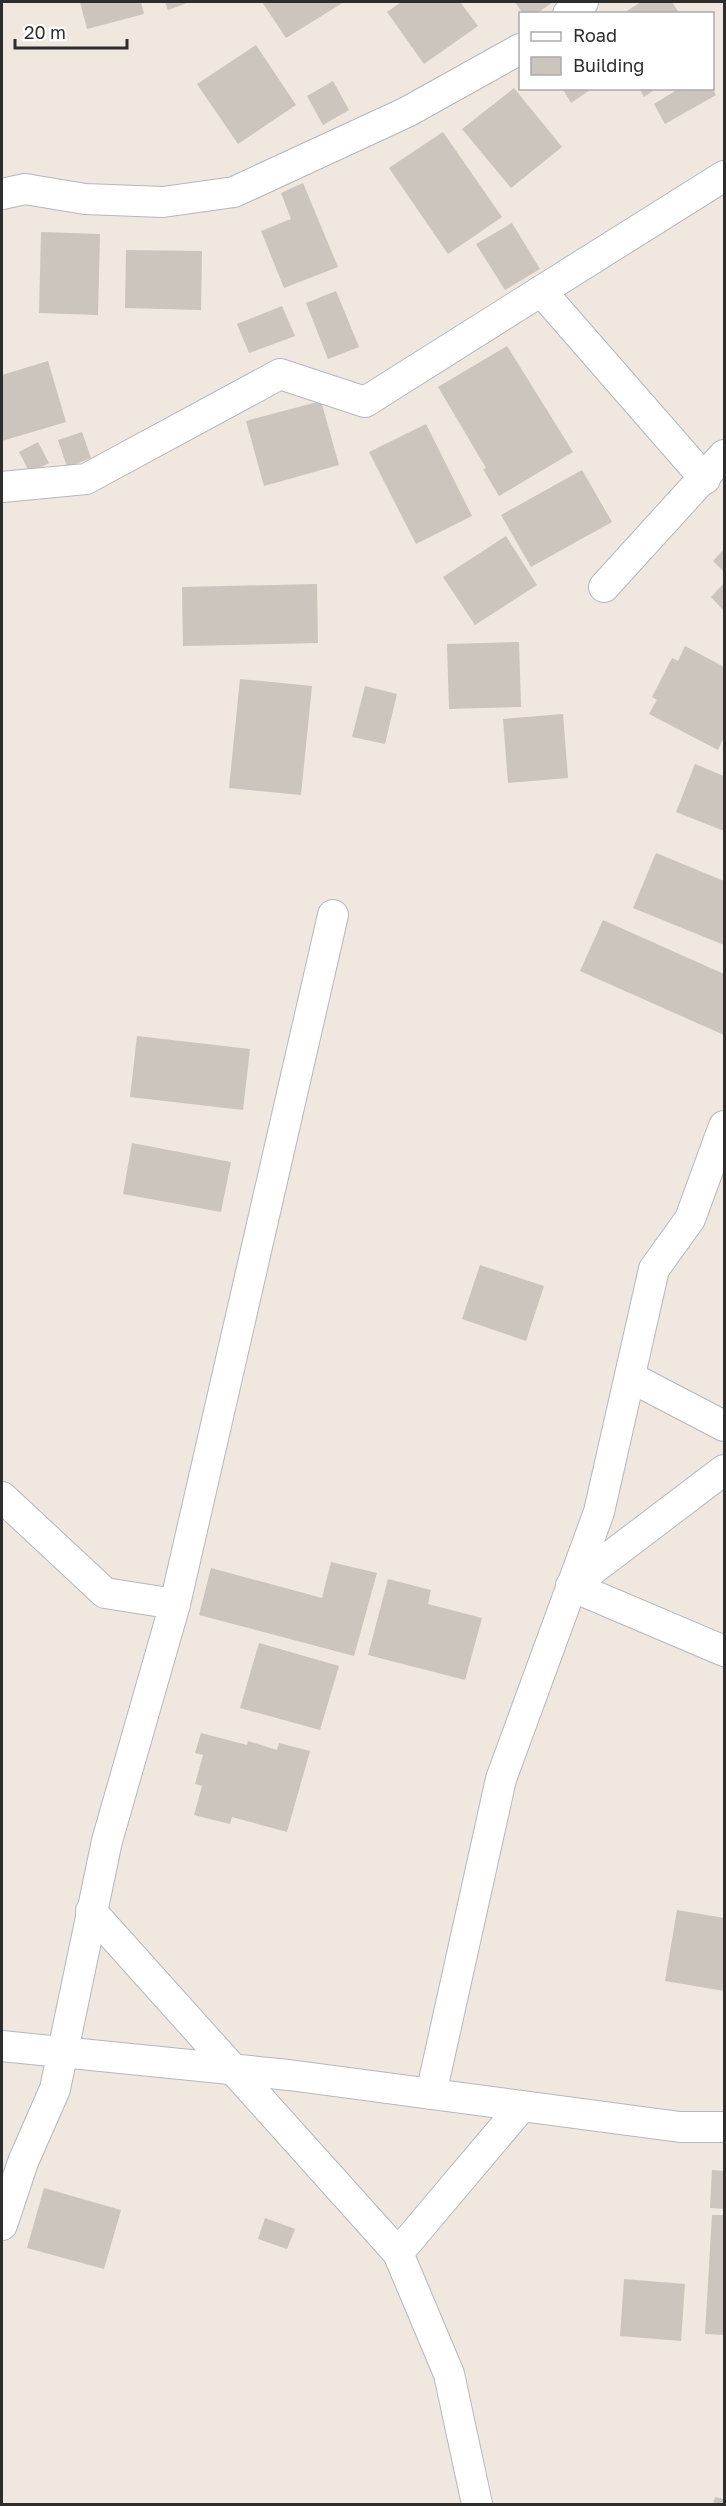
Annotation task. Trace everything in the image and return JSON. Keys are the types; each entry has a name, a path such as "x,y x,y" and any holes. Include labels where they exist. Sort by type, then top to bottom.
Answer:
{"street":[{"path":"571,12 584,2"},
{"path":"2,194 25,189 85,200 163,202 234,192 407,112 519,51"},
{"path":"2,487 86,479 280,374 365,402 724,176"},
{"path":"541,291 705,479"},
{"path":"603,587 705,479 724,455"},
{"path":"2,2225 23,2162 55,2089 107,1841 175,1604 333,915"},
{"path":"430,2094 501,1779 598,1512 654,1269 690,1219 724,1126"},
{"path":"630,1377 724,1426"},
{"path":"571,1586 724,1470"},
{"path":"2,1497 105,1593 175,1604"},
{"path":"571,1586 724,1651"},
{"path":"92,1911 398,2253 449,2374 477,2505"},
{"path":"2,2046 233,2070 680,2127 724,2127"},
{"path":"398,2253 522,2106"}],"building":[{"path":"80,2 141,2 144,14 87,29"},
{"path":"165,2 190,2 168,10"},
{"path":"262,2 344,2 286,38"},
{"path":"401,2 460,2 478,26 424,64 387,12"},
{"path":"515,2 553,2 539,12 522,12"},
{"path":"641,2 672,2 679,12 625,12"},
{"path":"256,45 296,105 238,144 197,84"},
{"path":"333,81 349,110 323,125 307,96"},
{"path":"514,88 562,147 511,188 462,129"},
{"path":"563,90 590,90 571,103"},
{"path":"640,90 654,90 644,97"},
{"path":"677,90 713,90 716,95 665,124 654,104"},
{"path":"443,132 502,217 448,254 389,168"},
{"path":"303,183 338,267 284,288 261,231 291,219 281,193"},
{"path":"512,223 540,269 505,290 476,244"},
{"path":"41,232 100,234 98,315 39,313"},
{"path":"126,250 202,251 201,310 125,308"},
{"path":"336,291 359,347 328,359 306,303"},
{"path":"282,306 295,336 249,353 237,324"},
{"path":"507,346 573,452 499,496 483,469 486,468 438,387"},
{"path":"48,361 66,422 2,441 2,375"},
{"path":"321,401 339,465 264,486 246,421"},
{"path":"426,424 472,516 416,544 369,452"},
{"path":"82,432 91,458 67,467 58,440"},
{"path":"38,442 49,463 30,473 19,452"},
{"path":"582,470 612,522 531,567 501,515"},
{"path":"506,536 537,585 475,625 443,577"},
{"path":"724,549 724,572 713,561"},
{"path":"724,583 724,611 711,597"},
{"path":"317,584 318,643 183,646 182,587"},
{"path":"519,642 521,707 449,709 447,644"},
{"path":"685,646 724,667 724,737 718,750 649,714 657,700 652,697 672,658 678,661"},
{"path":"240,679 312,686 301,795 229,788"},
{"path":"365,686 397,694 385,744 352,737"},
{"path":"563,714 568,778 508,783 503,719"},
{"path":"695,764 724,776 724,831 676,812"},
{"path":"656,853 724,881 724,945 633,908"},
{"path":"603,920 724,974 724,1035 580,971"},
{"path":"137,1036 250,1049 243,1110 130,1097"},
{"path":"132,1143 231,1162 221,1212 123,1194"},
{"path":"480,1265 544,1286 526,1341 462,1319"},
{"path":"331,1562 377,1573 354,1656 199,1615 211,1568 322,1598"},
{"path":"388,1579 431,1590 428,1604 482,1618 465,1680 368,1655"},
{"path":"259,1643 339,1666 320,1730 240,1708"},
{"path":"201,1733 247,1745 248,1741 277,1750 279,1743 310,1751 287,1832 232,1817 230,1824 194,1815 202,1786 195,1784 203,1755 195,1753"},
{"path":"677,1910 724,1918 724,1991 665,1981"},
{"path":"712,2170 724,2171 724,2209 710,2208"},
{"path":"44,2188 121,2210 104,2269 27,2248"},
{"path":"712,2215 724,2215 724,2335 705,2334"},
{"path":"265,2218 295,2229 287,2249 258,2239"},
{"path":"624,2279 685,2284 681,2341 620,2336"},
{"path":"715,2497 724,2499 724,2504 713,2504"}]}
